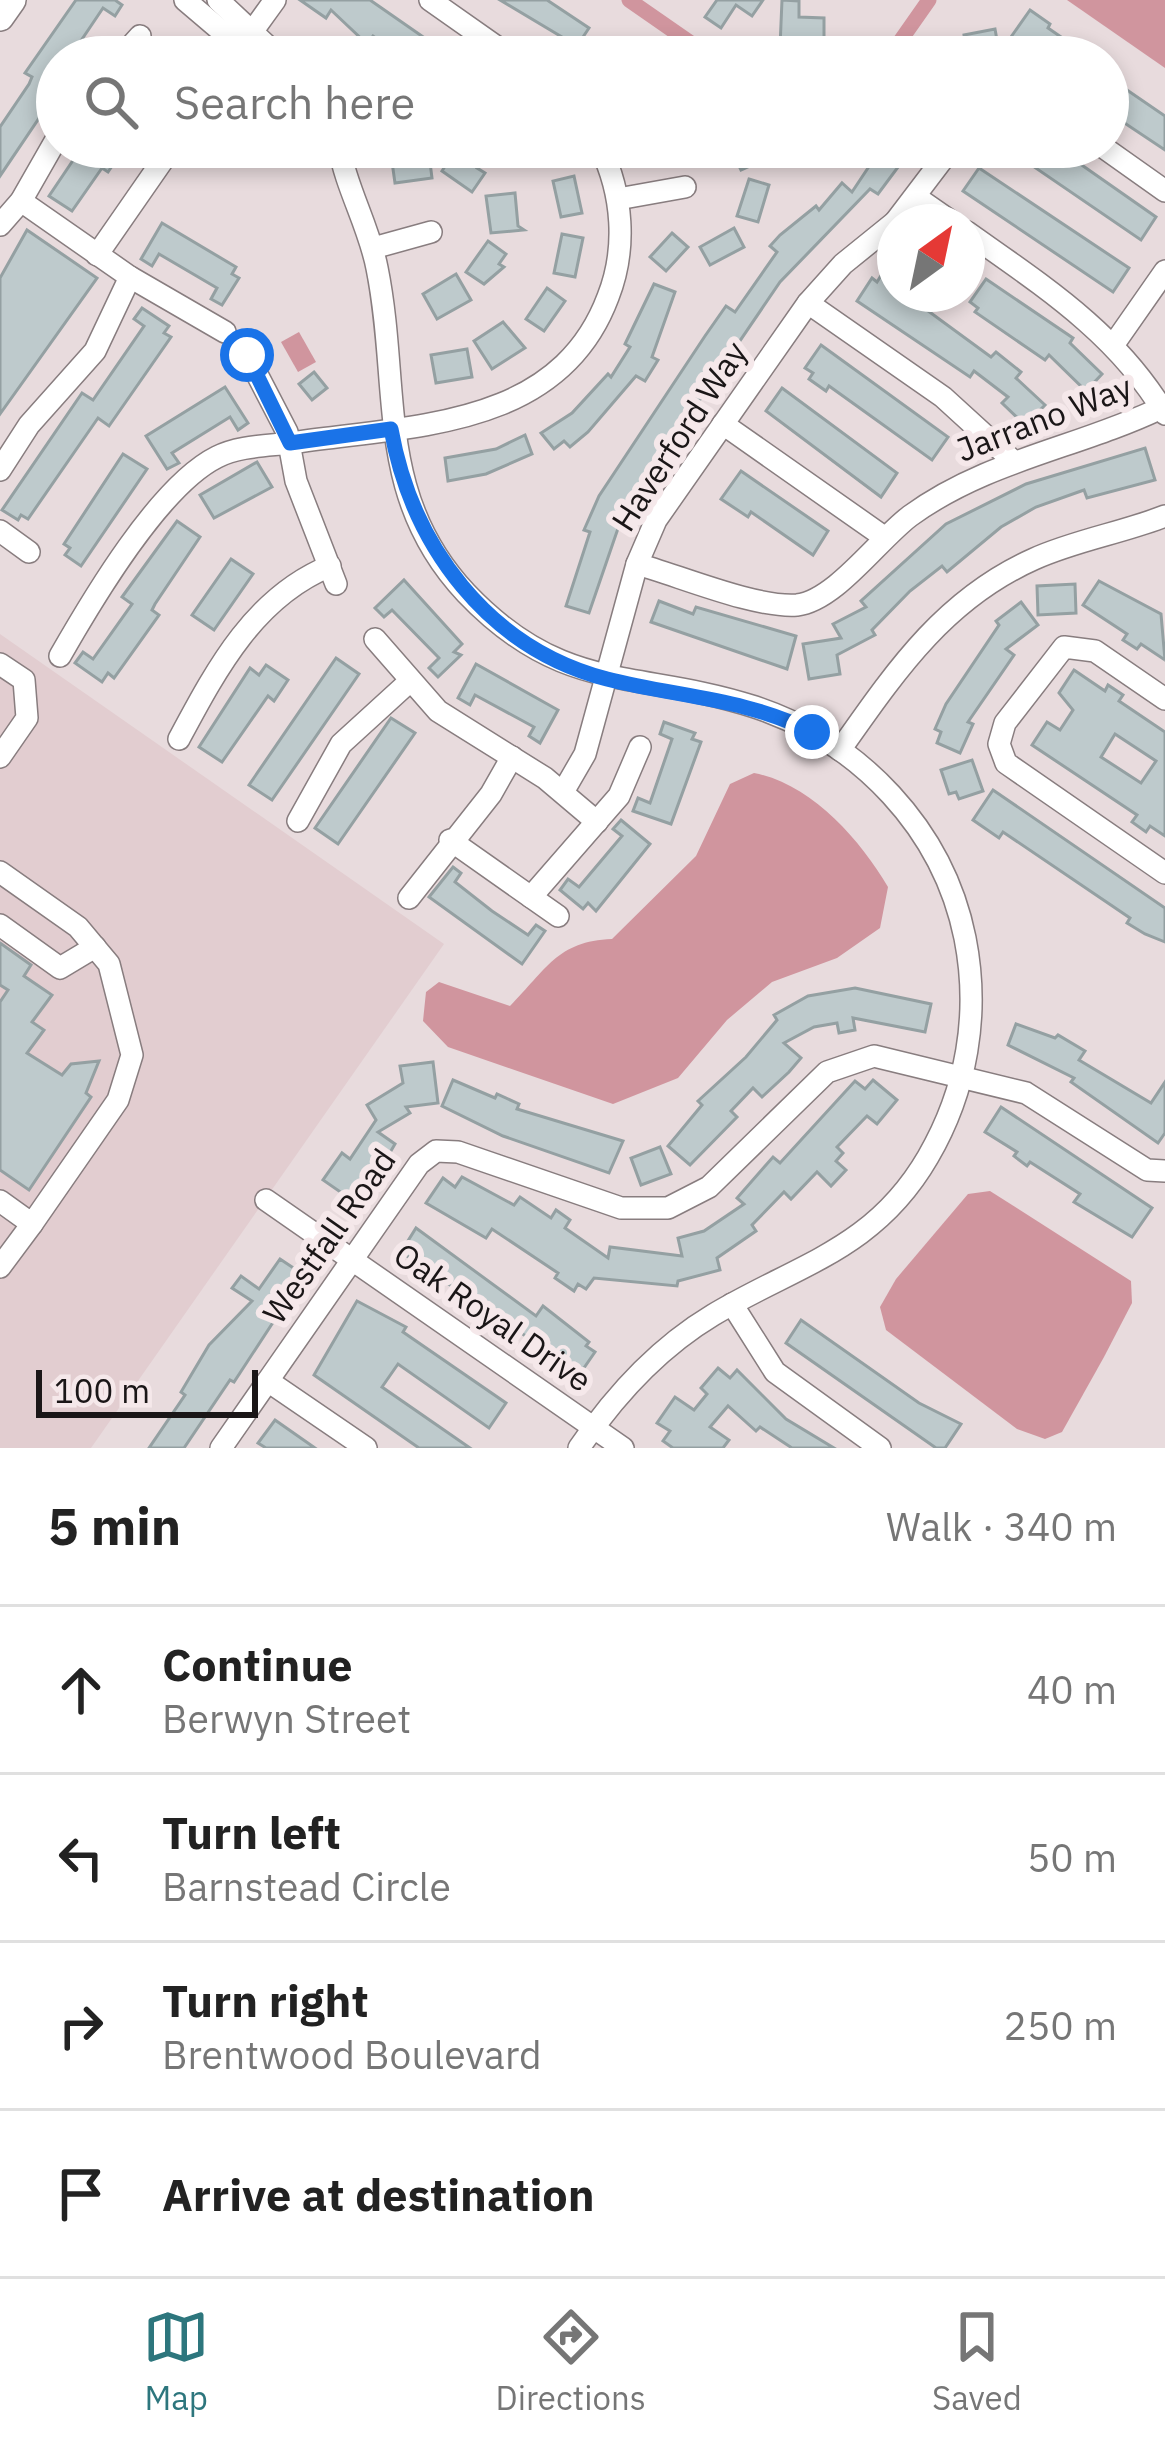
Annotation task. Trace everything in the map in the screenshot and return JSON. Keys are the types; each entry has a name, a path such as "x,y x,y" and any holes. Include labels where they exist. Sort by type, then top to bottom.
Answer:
{"main road":[{"path":"0,17 12,0"}],"street":[{"path":"185,0 230,36"},
{"path":"218,0 238,36"},
{"path":"252,36 275,0"},
{"path":"430,0 481,36"},
{"path":"1129,165 1165,191"},
{"path":"0,225 40,168"},
{"path":"97,255 157,168"},
{"path":"344,168 373,248 385,311 391,429 408,498 432,546 464,590 537,650 606,678 754,707 841,750 909,814 951,888 969,958 972,995 963,1075 927,1160 881,1217 824,1262 732,1304 655,1358 579,1448"},
{"path":"60,656 118,558 198,471 226,453 492,411 527,395 567,364 591,334 612,287 620,237 618,200 607,168"},
{"name":"Haverford Way","path":"910,204 937,168"},
{"path":"618,200 685,187"},
{"path":"916,197 926,204"},
{"path":"21,201 130,277 225,332"},
{"path":"373,248 431,232"},
{"name":"Haverford Way","path":"562,792 585,754 637,564 656,520 808,302 877,237"},
{"path":"985,245 1062,299 1114,344 1163,411"},
{"path":"1114,344 1165,271"},
{"path":"0,470 29,425 95,351 130,277"},
{"path":"808,302 943,397 1012,460"},
{"path":"179,739 237,640 286,588 333,575 296,481 290,443 247,355"},
{"name":"Jarrano Way","path":"637,564 797,604 827,593 884,537 947,492 1012,460 1163,411"},
{"path":"723,424 884,537"},
{"path":"841,750 907,656 970,595 1036,557 1165,515"},
{"path":"0,532 29,552"},
{"path":"374,639 438,711 512,757 597,822"},
{"path":"1165,699 1095,651 1064,647 1005,723 999,744 1006,764 1165,873"},
{"path":"0,664 24,680 27,718 0,757"},
{"path":"298,821 340,744 409,682"},
{"path":"531,897 629,779 640,747"},
{"path":"409,898 450,840 491,794 512,757"},
{"path":"450,840 558,916"},
{"path":"0,872 78,927 109,964 132,1054 118,1100 0,1268"},
{"path":"0,925 60,968 94,947"},
{"name":"Westfall Road","path":"221,1448 419,1164 436,1151 458,1151 621,1208 656,1210 709,1187 818,1080 843,1063 885,1057 1037,1098 1147,1171 1165,1171"},
{"name":"Oak Royal Drive","path":"266,1200 623,1448"},
{"path":"0,1201 32,1223"},
{"path":"732,1304 775,1372 880,1448"},
{"path":"268,1381 366,1448"}],"shaded area":[{"path":"1067,0 1165,0 1165,68 1129,43 1129,36 1119,36"},
{"path":"299,332 316,362 298,372 281,342"},
{"path":"0,634 444,944 91,1448 0,1448"},
{"path":"754,773 814,801 863,850 888,887 880,928 837,958 772,982 727,1020 678,1078 613,1104 448,1047 423,1021 426,992 439,982 510,1006 565,952 612,939 696,856 730,784"},
{"path":"990,1191 1131,1281 1132,1303 1104,1357 1062,1432 1045,1439 1017,1429 886,1330 880,1307 896,1279 968,1194"}],"building":[{"path":"76,0 115,0 122,5 115,16 103,8 84,36 51,36"},
{"path":"300,0 370,0 422,36 359,36 331,10 326,18"},
{"path":"500,0 547,0 589,28 584,36 560,36"},
{"path":"717,0 763,0 752,16 736,5 721,28 705,17"},
{"path":"782,0 799,1 799,17 824,18 824,36 780,36"},
{"path":"1030,10 1060,36 1012,36"},
{"path":"995,29 996,36 964,36"},
{"path":"36,57 36,123 0,176 0,127 29,84 32,77 25,73"},
{"path":"1129,91 1165,116 1165,150 1129,126"},
{"path":"68,168 102,168 72,211 49,196"},
{"path":"393,168 431,168 432,178 395,183"},
{"path":"477,168 485,173 472,192 442,171"},
{"path":"868,168 897,168 878,194 870,189 780,282 624,511 589,613 566,606 590,532 584,530 599,496 705,336 726,306 735,312 777,252 770,246 780,235 816,206 819,210 842,183 852,192"},
{"path":"979,168 1129,268 1113,292 963,191"},
{"path":"1036,168 1086,168 1156,217 1141,240"},
{"path":"574,176 582,213 561,217 553,181"},
{"path":"749,179 769,185 758,222 737,216"},
{"path":"515,193 518,226 524,230 491,233 486,196"},
{"path":"162,223 236,267 232,274 239,278 222,305 211,299 217,288 159,254 152,266 141,259"},
{"path":"734,228 744,247 710,265 700,247"},
{"path":"27,230 97,278 0,414 0,278"},
{"path":"672,233 688,247 666,271 650,257"},
{"path":"562,234 583,238 575,277 554,273"},
{"path":"488,241 506,254 499,264 504,267 484,284 466,272"},
{"path":"456,274 471,300 437,319 423,294"},
{"path":"872,278 877,282 877,312 930,312 991,357 996,352 1021,372 1016,378 1045,405 1025,425 1002,403 1008,397 974,371 970,377 857,301"},
{"path":"985,280 1073,338 1070,343 1102,374 1086,391 1049,355 1045,360 975,312 985,312"},
{"path":"654,284 675,292 652,357 658,360 645,381 636,376 588,432 570,447 564,441 554,449 541,433 572,413 608,374 611,377 630,347 625,344"},
{"path":"547,288 565,301 544,331 526,319"},
{"path":"142,308 169,326 164,333 171,337 109,426 98,418 28,519 21,515 18,520 2,510 82,393 93,400 144,326 134,319"},
{"path":"503,322 525,348 492,369 474,341"},
{"path":"821,345 948,437 932,460 829,386 826,391 809,379 813,373 805,368"},
{"path":"467,349 472,377 436,383 431,355"},
{"path":"314,372 327,388 312,400 299,384"},
{"path":"225,387 248,423 238,430 230,417 172,453 179,463 167,469 146,436"},
{"path":"782,388 897,473 881,497 766,411"},
{"path":"525,435 532,454 486,474 448,481 445,458 496,449"},
{"path":"1145,448 1155,480 1087,498 1084,490 1036,507 1001,527 947,572 942,566 910,591 872,630 875,635 837,655 840,674 809,679 803,644 841,638 833,624 866,607 861,601 946,524 1026,484"},
{"path":"123,454 147,469 81,566 65,555 70,548 64,544"},
{"path":"257,462 272,487 214,518 200,495"},
{"path":"741,471 828,531 813,555 751,512 748,517 721,499"},
{"path":"177,521 200,537 155,604 152,610 159,615 114,678 108,673 102,682 75,663 83,652 93,659 132,604 122,597"},
{"path":"231,559 253,574 214,630 192,615"},
{"path":"404,580 462,644 454,652 461,655 438,677 429,668 439,658 392,610 384,617 375,608"},
{"path":"1099,581 1161,614 1165,660 1141,644 1137,649 1123,640 1127,634 1083,605"},
{"path":"1075,584 1076,613 1038,615 1037,586"},
{"path":"659,601 693,614 696,607 796,636 787,669 651,622"},
{"path":"1021,602 1038,625 1006,649 1014,655 968,722 973,724 960,753 937,743 941,732 935,729 946,704 999,625 996,621"},
{"path":"336,658 359,674 272,800 249,785"},
{"path":"476,664 558,710 540,743 529,736 534,727 475,695 470,705 458,698"},
{"path":"266,665 288,680 274,701 268,696 222,762 199,747 250,668 259,675"},
{"path":"1074,670 1105,691 1108,685 1123,695 1119,701 1165,732 1165,836 1150,826 1146,832 1132,822 1137,815 1032,745 1047,722 1060,730 1073,710 1059,693","holes":["1115,734 1156,761 1141,783 1101,757"]},
{"path":"391,718 415,733 338,844 315,828"},
{"path":"664,722 695,733 692,739 701,742 671,824 633,811 638,798 650,803 672,739 660,734"},
{"path":"972,760 983,791 959,799 956,792 949,794 941,770"},
{"path":"993,790 1165,908 1165,942 1127,923 1130,918 1003,832 999,838 973,820"},
{"path":"621,820 650,844 596,911 588,903 583,909 560,890 568,879 579,887 622,836 613,829"},
{"path":"453,867 461,873 455,882 492,911 528,935 536,925 545,931 522,964 429,897"},
{"path":"0,943 31,965 24,976 52,995 32,1022 44,1030 27,1053 62,1075 71,1064 99,1061 86,1093 91,1097 29,1190 0,1170 0,1002 8,990 0,985"},
{"path":"855,988 931,1004 925,1032 853,1018 855,1030 839,1033 837,1023 814,1027 784,1043 801,1058 762,1097 753,1088 731,1111 737,1117 690,1165 668,1146 702,1105 698,1101 746,1057 777,1020 774,1015 808,996"},
{"path":"1016,1024 1055,1038 1058,1035 1085,1051 1079,1060 1151,1103 1165,1082 1165,1133 1158,1143 1071,1082 1074,1078 1008,1045"},
{"path":"433,1062 438,1103 406,1107 410,1113 378,1132 395,1144 367,1192 358,1185 349,1198 323,1180 342,1153 350,1159 376,1120 367,1105 403,1083 400,1066"},
{"path":"453,1080 495,1098 497,1094 519,1104 517,1109 623,1141 609,1173 503,1136 442,1106"},
{"path":"873,1080 897,1100 877,1124 867,1116 837,1147 843,1153 836,1161 846,1170 831,1186 817,1172 791,1199 784,1192 752,1225 756,1231 717,1258 720,1270 678,1281 677,1286 594,1278 586,1289 578,1284 574,1291 555,1278 558,1273 492,1229 486,1238 426,1203 443,1178 455,1187 462,1177 514,1205 520,1197 551,1218 556,1210 570,1220 565,1228 608,1258 610,1247 682,1256 678,1238 704,1231 744,1204 737,1198 773,1157 780,1163 855,1081 865,1089"},
{"path":"1001,1107 1152,1208 1132,1237 1074,1202 1080,1194 1030,1162 1027,1166 1014,1156 1017,1152 985,1132"},
{"path":"660,1147 671,1174 641,1185 631,1158"},
{"path":"416,1228 536,1316 543,1306 589,1342 586,1346 595,1352 579,1375 532,1349 536,1343 401,1252"},
{"path":"280,1259 304,1275 234,1382 230,1380 184,1448 149,1448 185,1395 181,1392 209,1345 252,1301 232,1288 241,1276 259,1289"},
{"path":"357,1301 406,1327 403,1332 506,1403 489,1428 398,1364 382,1387 470,1448 419,1448 314,1375"},
{"path":"801,1320 919,1403 961,1424 945,1448 936,1448 786,1343"},
{"path":"718,1368 730,1378 737,1370 786,1419 834,1448 792,1448 760,1427 756,1431 728,1406 710,1427 729,1440 723,1448 673,1448 663,1441 670,1431 657,1423 675,1397 694,1410 707,1394 701,1388"},
{"path":"275,1420 315,1448 266,1448 258,1443"}],"waterway":[{"path":"629,0 681,36"},
{"path":"904,36 929,0"}],"route":[{"path":"247,355 290,443 391,429 408,498 441,562 489,615 517,637 592,674 754,707 812,732"}]}
